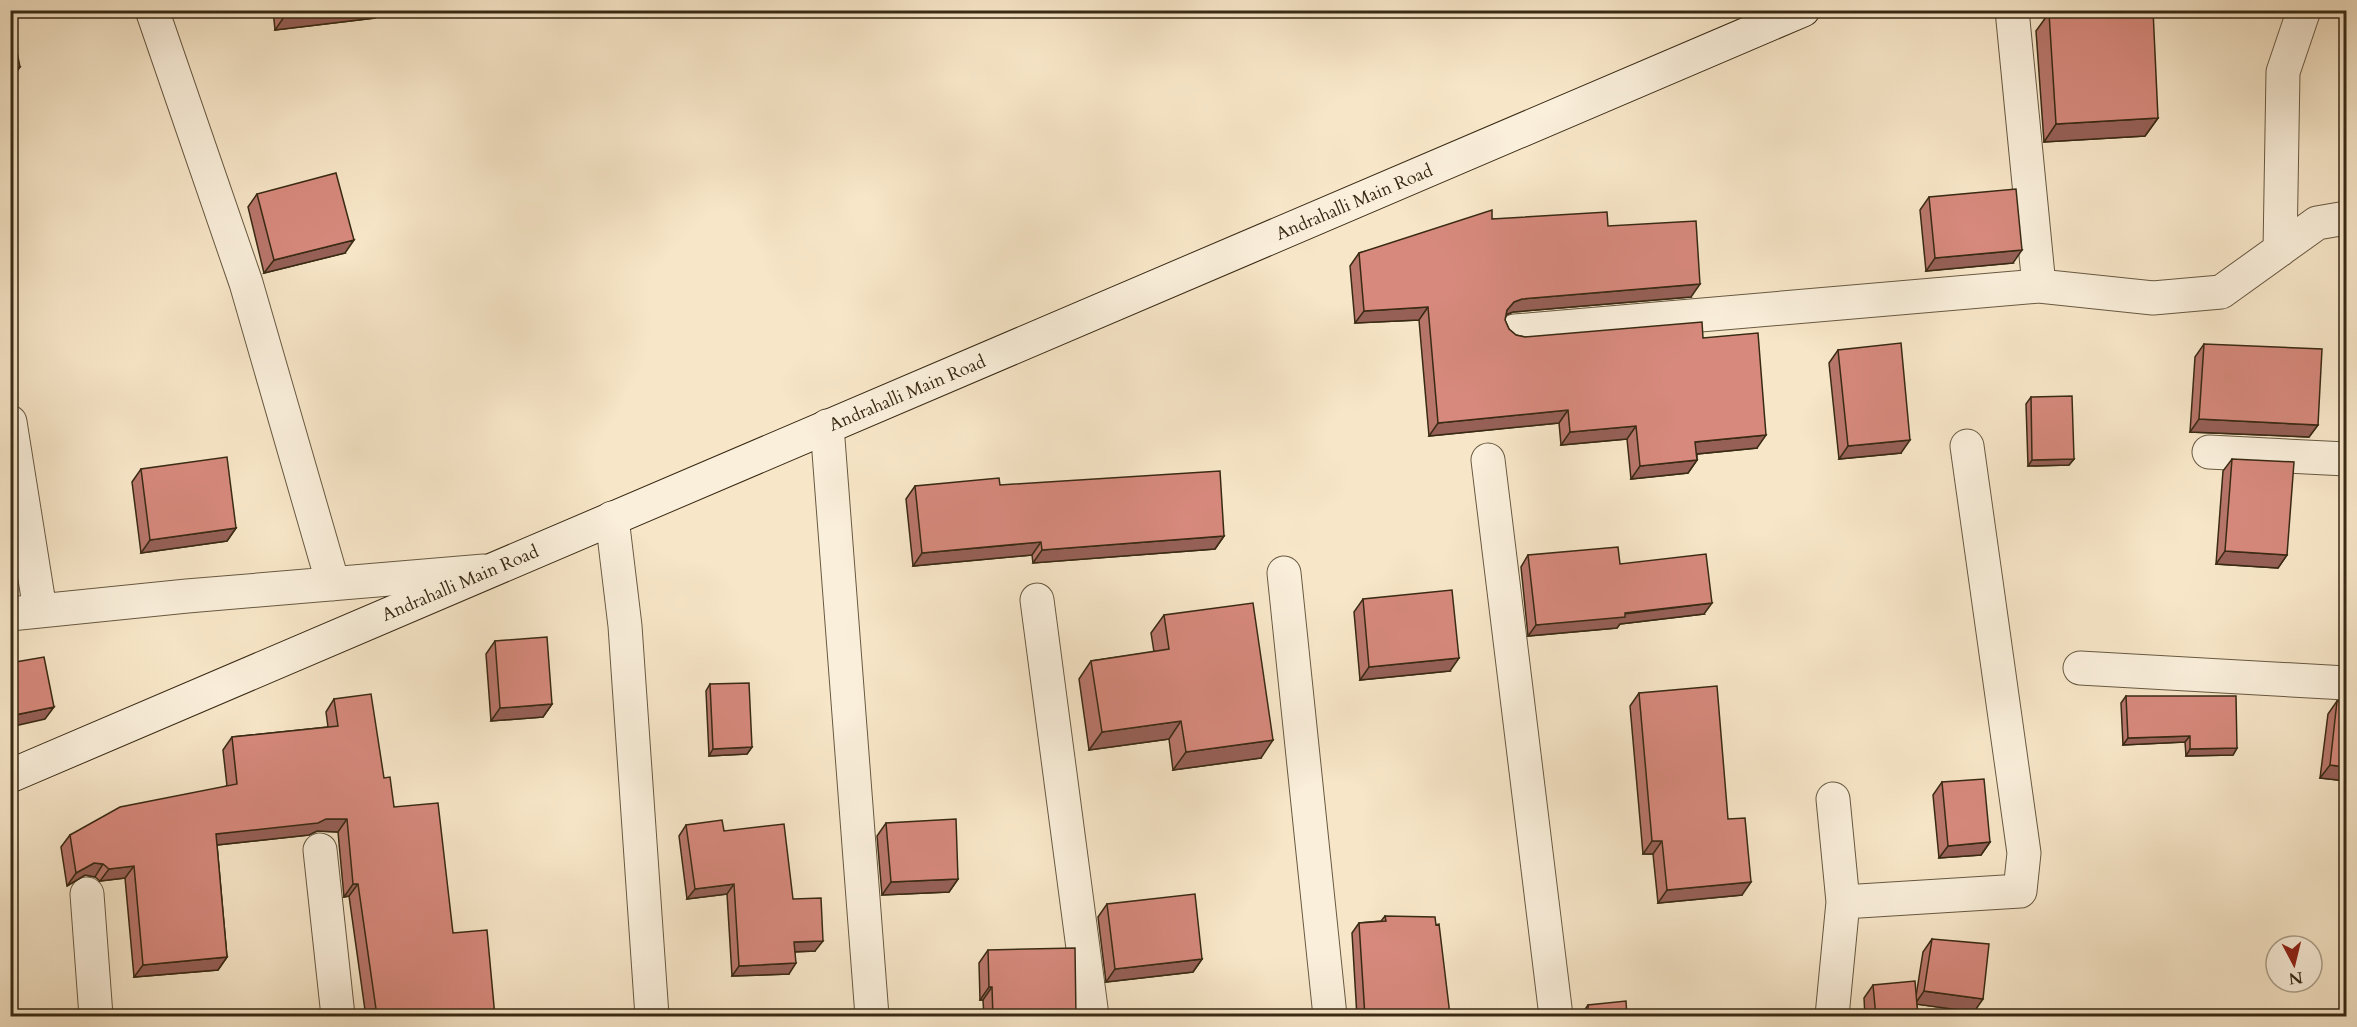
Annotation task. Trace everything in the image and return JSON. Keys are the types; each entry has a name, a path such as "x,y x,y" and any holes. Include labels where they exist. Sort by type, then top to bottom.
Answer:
{"street":[{"path":"152,10 246,283 333,584"},
{"name":"Andrahalli Main Road","path":"10,776 1803,10"},
{"path":"2012,10 2039,286"},
{"path":"2280,250 2283,72 2306,11"},
{"path":"1515,331 2039,286 2153,298 2221,292 2317,223 2346,218"},
{"path":"10,422 25,612 489,571"},
{"path":"827,426 872,1017"},
{"path":"1843,902 2020,891 2024,853 1967,446"},
{"path":"2209,452 2346,459"},
{"path":"1488,460 1556,1017"},
{"path":"612,518 625,626 652,1017"},
{"path":"1284,573 1330,1017"},
{"path":"1037,600 1092,1017"},
{"path":"2079,668 2346,683"},
{"path":"1832,1017 1843,902 1833,799"},
{"path":"320,850 338,1017"},
{"path":"87,894 96,1017"}],"building":[{"path":"283,10 339,10 284,17"},
{"path":"2153,10 2158,118 2056,124 2049,13"},
{"path":"10,18 20,67 10,69"},
{"path":"336,173 354,240 274,260 257,194"},
{"path":"2016,189 2022,250 1935,258 1929,197"},
{"path":"1492,210 1492,219 1607,212 1608,226 1696,221 1700,284 1522,299 1514,302 1507,310 1505,320 1509,329 1516,335 1525,337 1702,322 1703,338 1758,333 1766,435 1695,442 1697,460 1640,466 1636,426 1570,432 1568,410 1438,423 1428,307 1364,311 1359,253"},
{"path":"1901,343 1910,440 1848,446 1838,350"},
{"path":"2204,344 2322,349 2318,425 2199,419"},
{"path":"2072,396 2074,459 2032,460 2031,397"},
{"path":"227,457 236,528 150,540 141,469"},
{"path":"2232,459 2294,462 2287,555 2225,551"},
{"path":"1220,471 1224,536 1042,550 1041,542 922,553 915,486 999,478 1000,485"},
{"path":"1618,547 1620,564 1706,554 1712,603 1625,613 1625,617 1536,625 1528,555"},
{"path":"1452,590 1459,658 1369,667 1363,599"},
{"path":"1253,603 1273,740 1186,752 1181,721 1102,732 1091,661 1169,649 1164,615"},
{"path":"547,637 552,704 500,708 495,641"},
{"path":"44,657 54,707 10,716 10,663"},
{"path":"749,683 752,747 713,749 710,684"},
{"path":"1717,686 1728,819 1745,818 1751,882 1667,890 1662,841 1652,841 1639,693"},
{"path":"371,694 384,778 390,777 394,807 438,803 453,933 487,930 495,1017 359,1017 364,1010 376,1009 358,884 353,884 347,819 326,819 318,823 216,834 227,957 143,965 134,866 109,869 103,864 94,863 76,873 70,835 120,807 237,784 232,737 338,726 334,699"},
{"path":"2126,696 2236,696 2237,748 2190,749 2190,736 2128,738"},
{"path":"2337,701 2346,702 2346,767 2330,765"},
{"path":"1984,779 1990,842 1948,846 1942,782"},
{"path":"956,819 958,879 891,882 886,823"},
{"path":"722,820 724,831 784,824 793,899 821,898 823,941 794,942 796,963 739,966 734,884 695,889 686,825"},
{"path":"1195,894 1202,959 1115,969 1107,904"},
{"path":"1385,916 1435,917 1436,925 1439,924 1450,1015 1365,1017 1359,923 1386,921"},
{"path":"1932,939 1989,944 1983,999 1924,991"},
{"path":"1075,948 1076,1017 993,1017 988,950"},
{"path":"1915,981 1918,1017 1876,1017 1873,985"},
{"path":"1626,1001 1627,1017 1589,1017 1588,1005"},
{"path":"331,1013 335,1017 293,1017"}]}
